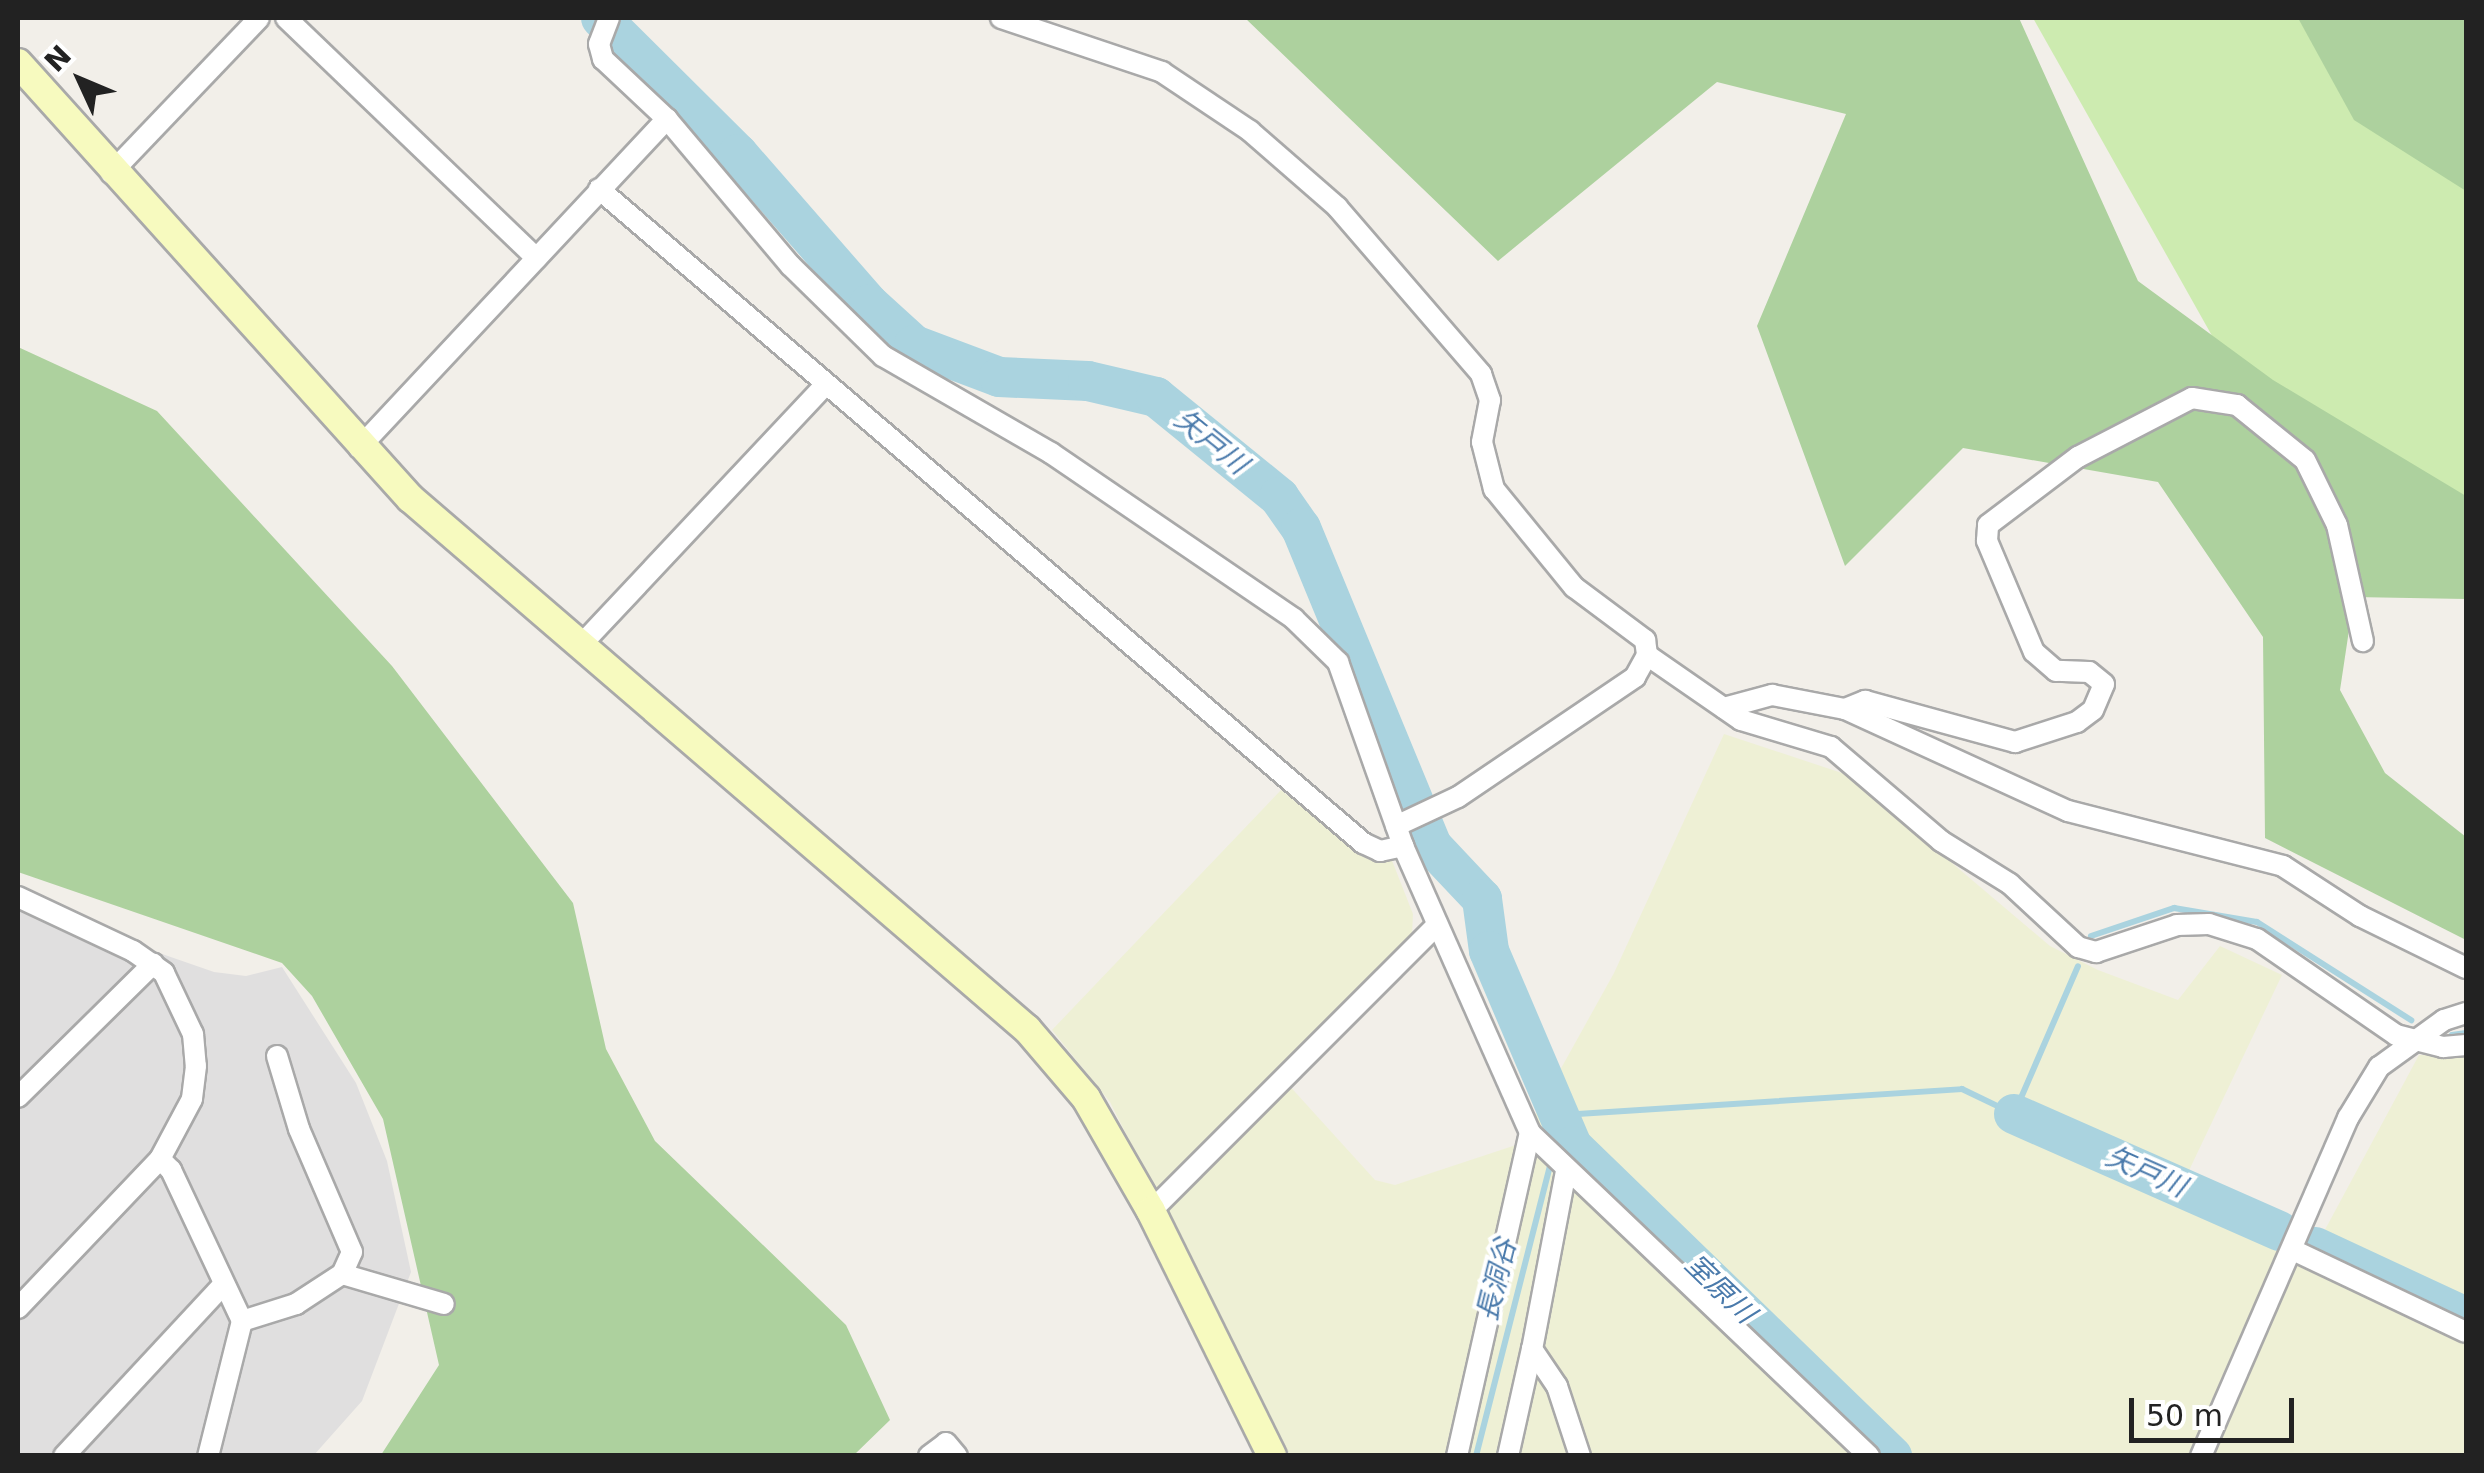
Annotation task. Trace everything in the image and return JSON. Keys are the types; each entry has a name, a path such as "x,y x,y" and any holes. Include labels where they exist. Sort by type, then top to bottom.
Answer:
{"street":[{"path":"111,173 259,18"},
{"path":"286,18 536,258"},
{"path":"608,18 599,44 602,58 666,119 791,266 883,356 1051,453 1294,619 1338,662 1399,836 1536,1138 1566,1171 1869,1456"},
{"path":"599,189 1363,843 1380,850 1433,809 1634,676 1647,655 1645,640 1574,586 1494,489 1482,442 1490,400 1482,374 1337,207 1250,130 1162,72 1001,18"},
{"path":"18,63 111,173 360,448 581,645 1026,1029 1086,1098 1151,1211 1272,1456"},
{"path":"360,448 666,119"},
{"path":"581,645 826,384"},
{"path":"1844,709 1864,701 1885,704 2015,742 2077,722 2093,710 2103,694 2099,676 2056,671 2034,652 1986,541 1988,525 2078,457 2192,398 2237,404 2306,460 2337,525 2364,641"},
{"path":"1647,655 1741,720 1831,747 1942,841 2010,884 2078,948 2096,952 2177,925 2209,924 2256,939 2412,1041 2466,1045"},
{"path":"1724,708 1772,695 1844,709 2068,811 2283,866 2360,916 2466,968"},
{"path":"18,1308 160,1159 192,1099 196,1066 183,1004 153,964 20,903"},
{"path":"1151,1211 1438,925"},
{"path":"18,1097 153,964"},
{"path":"2201,1456 2348,1118 2378,1068 2412,1041 2466,1013"},
{"path":"242,1321 296,1304 342,1274 352,1252 299,1129 277,1056"},
{"path":"1457,1456 1536,1138"},
{"path":"160,1159 171,1170 221,1287 242,1321 208,1456"},
{"path":"1508,1456 1566,1171"},
{"path":"2293,1250 2466,1332"},
{"path":"342,1274 444,1304"},
{"path":"64,1456 221,1287"},
{"path":"1532,1348 1557,1386 1580,1456"},
{"path":"928,1456 946,1443 956,1456"}],"shaded area":[{"path":"18,904 214,972 246,976 282,967 356,1083 387,1161 411,1272 362,1401 314,1455 18,1456"}],"green space":[{"path":"1245,18 2019,18 2138,281 2273,380 2466,496 2466,599 2354,597 2340,690 2385,773 2466,837 2466,940 2265,838 2263,637 2158,482 1963,448 1845,566 1757,326 1846,114 1717,82 1498,261"},
{"path":"2033,18 2466,18 2466,551 2233,373"},
{"path":"2298,18 2466,18 2466,191 2354,120"},
{"path":"18,347 157,411 392,666 573,903 606,1049 655,1141 846,1325 890,1420 854,1455 381,1455 439,1365 383,1119 312,996 282,963 18,872"},
{"path":"1724,734 1848,775 2050,946 2098,970 2178,1000 2220,946 2282,975 2174,1202 2306,1265 2419,1055 2466,1056 2466,1455 1287,1455 1110,1102 1052,1030 1281,790 1360,855 1391,858 1413,914 1412,935 1276,1071 1375,1180 1395,1185 1519,1144 1614,973"}],"waterway":[{"name":"矢戸川","path":"601,18 738,154 869,304 914,345 999,377 1088,381 1156,397 1279,497 1301,528 1432,846 1482,899 1489,951 1572,1146 1892,1456"},
{"path":"2091,936 2174,908 2257,922 2411,1020"},
{"path":"1554,1149 1562,1115 1962,1089 2014,1114 2078,966"},
{"path":"2452,1035 2466,1033"},
{"name":"矢戸川","path":"2014,1114 2279,1231"},
{"name":"長洞谷","path":"1476,1456 1551,1161"},
{"name":"矢戸川","path":"2315,1247 2466,1317"}],"water label":[{"name":"室原川","path":"1720,1289"}]}
